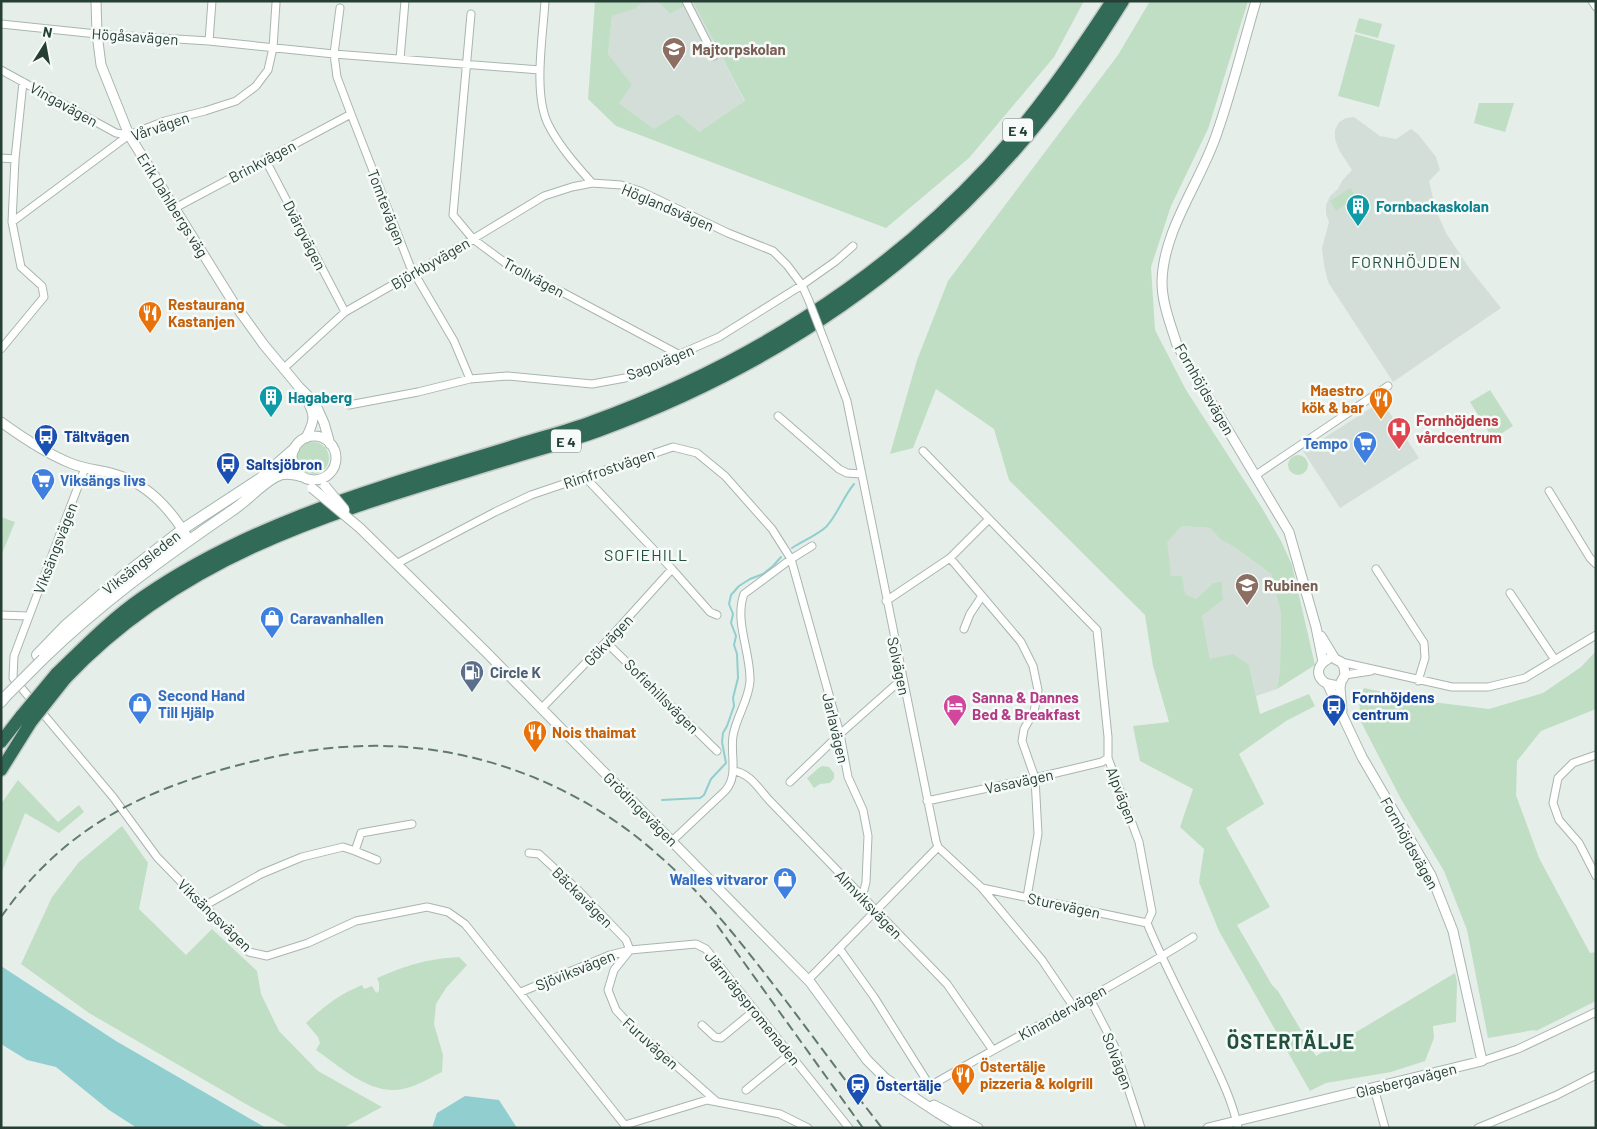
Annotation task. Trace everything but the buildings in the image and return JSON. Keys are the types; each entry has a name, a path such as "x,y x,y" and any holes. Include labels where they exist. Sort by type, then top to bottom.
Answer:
{"highway":[{"name":"E 4","path":"1,742 27,718 99,632 143,597 213,554 272,526 339,500 590,422 671,391 766,343 831,301 881,265 906,244 938,216 988,166 1038,108 1078,53 1112,1"},
{"name":"E 4","path":"61,677 149,605 217,564 275,537 346,510 596,432 677,400 761,357 839,309 887,273 943,225 993,175 1045,116 1086,59 1124,1"},
{"name":"E 4","path":"1,770 27,718"}],"main road":[{"name":"Viksängsleden","path":"4,699 66,625 96,598 183,529 261,478 294,448"},
{"name":"Viksängsleden","path":"40,657 140,575 234,509 275,477 291,473 303,477"}],"street":[{"name":"Erik Dahlbergs väg","path":"96,1 101,66 129,135 233,302 283,369 315,403 324,423 330,444"},
{"path":"209,41 212,1"},
{"path":"400,59 405,1"},
{"path":"545,1 540,70 541,92 548,123 566,153 592,183"},
{"path":"686,1 714,56"},
{"name":"Fornhöjdsvägen","path":"1256,1 1217,134 1176,225 1167,252 1162,283 1167,314 1177,345 1289,532 1316,627 1323,662 1319,668 1319,677 1328,685 1362,758 1431,876 1453,931 1482,1061"},
{"path":"1592,1 1596,7"},
{"path":"273,48 276,3"},
{"path":"334,54 340,8"},
{"path":"467,64 471,14"},
{"name":"Högåsavägen","path":"1,24 98,34 209,41 334,54 540,70"},
{"name":"Vårvägen","path":"12,222 129,135 165,121 204,112 236,101 256,86 268,70 273,48"},
{"name":"Tomtevägen","path":"334,54 337,76 350,114 414,273 454,341 470,379"},
{"name":"Trollvägen","path":"467,64 453,215 473,239 519,273 562,292 680,355"},
{"name":"Vingavägen","path":"1,70 116,133 129,135"},
{"path":"1,349 44,296 42,286 21,267 12,222 15,159 23,82"},
{"name":"Brinkvägen","path":"175,208 350,114"},
{"path":"1,158 15,159"},
{"name":"Dvärgvägen","path":"265,158 345,312"},
{"name":"Björkbyvägen","path":"283,369 345,312 544,196 592,183"},
{"name":"Höglandsvägen","path":"592,183 621,185 640,191 728,233 773,251 787,265 802,285"},
{"name":"Sagovägen","path":"349,405 418,392 470,379 507,376 592,384 625,378 719,337 802,285 836,261 853,246"},
{"name":"Solvägen","path":"802,285 846,401 938,847"},
{"path":"1256,475 1388,386"},
{"name":"Erik Dahlbergs väg","path":"299,387 313,412 311,427 306,438"},
{"path":"778,416 839,469 847,473 861,474"},
{"path":"1,422 30,443 71,464 115,474 136,482 152,493 176,519 189,540"},
{"path":"294,448 306,438 316,436 323,438 330,444"},
{"name":"Grödingevägen","path":"330,444 334,450 336,460 334,468 326,476 325,486 360,528 542,708 808,980 867,1060 885,1078 963,1128"},
{"name":"Rimfrostvägen","path":"396,564 531,495 673,447 697,453 725,476 772,529 791,559"},
{"name":"Grödingevägen","path":"294,448 292,456 293,466 312,488 360,528"},
{"name":"Alpvägen","path":"923,451 1097,630 1108,737 1108,758 1139,842 1152,912 1147,922 1161,957 1195,1021 1226,1087 1238,1124"},
{"name":"Viksängsvägen","path":"85,468 14,656 13,678 113,797 157,857 250,952 266,956 308,942 356,921 427,907 448,912 465,924 626,1126"},
{"path":"303,477 312,480 326,476"},
{"path":"584,476 710,612 717,616"},
{"path":"1549,491 1582,546 1596,564"},
{"path":"886,601 950,558 989,519"},
{"path":"672,841 731,783 733,736 750,681 741,602 744,594 812,546"},
{"path":"950,558 1020,642 1033,666 1038,690 1034,712 1024,729 1022,741 1036,778 1038,834 1027,897"},
{"name":"Jarlavägen","path":"791,559 840,734 848,777 863,810 868,836 866,882 862,898"},
{"path":"1376,568 1424,643 1425,658 1418,681"},
{"name":"Gökvägen","path":"542,708 606,642 672,569"},
{"path":"1510,593 1555,660"},
{"path":"964,629 970,614 982,596"},
{"path":"1,615 28,616"},
{"name":"Fornhöjdsvägen","path":"1316,627 1344,667 1343,719"},
{"path":"1323,662 1327,660 1338,661 1418,681 1452,687 1488,687 1525,678 1596,635"},
{"name":"Sofiehillsvägen","path":"606,642 717,751"},
{"path":"1328,685 1334,685 1343,678 1379,670"},
{"path":"790,782 902,679"},
{"path":"1596,755 1573,763 1558,778 1553,802 1559,820 1579,843 1596,876"},
{"name":"Vasavägen","path":"927,801 1036,778 1102,762 1108,758"},
{"name":"Almviksvägen","path":"733,771 748,776 862,898 947,984 992,1050"},
{"path":"354,851 361,833 412,824"},
{"path":"204,906 261,874 302,857 343,847 376,860"},
{"path":"808,980 938,847 982,888 1042,960 1073,1006"},
{"name":"Bäckavägen","path":"529,853 538,854 578,890 626,940 630,950"},
{"name":"Sturevägen","path":"982,888 1147,922"},
{"name":"Kinandervägen","path":"839,948 874,997 930,1086 1161,957 1193,937"},
{"name":"Järnvägspromenaden","path":"630,950 696,944 706,949 849,1128"},
{"name":"Sjöviksvägen","path":"521,992 610,955 630,950"},
{"name":"Furuvägen","path":"630,950 614,970 608,990 616,1010 630,1025 716,1101"},
{"name":"Solvägen","path":"1089,997 1114,1045 1140,1128"},
{"path":"702,1025 715,1037 721,1038 755,1010"},
{"name":"Glasbergavägen","path":"1208,1128 1238,1124 1482,1061 1518,1049 1596,1012"},
{"path":"746,1090 790,1054"},
{"path":"1478,1128 1557,1095 1596,1075"},
{"path":"1374,1088 1385,1128"},
{"name":"Grödingevägen","path":"913,1096 944,1109 978,1128"},
{"path":"626,1126 707,1100 780,1114 808,1128"}],"shaded area":[{"name":"Majtorpskolan","path":"644,1 657,1 670,14 693,2 745,102 699,132 654,129 619,103 608,54 612,15 635,9"},
{"path":"1354,117 1380,136 1396,139 1411,129 1418,134 1436,157 1440,170 1429,181 1436,210 1446,233 1470,269 1501,308 1393,382 1328,282 1324,265 1322,248 1329,222 1326,214 1326,205 1330,196 1338,189 1342,181 1352,170 1339,150 1335,139 1335,130 1339,122 1346,118"},
{"path":"1382,401 1419,458 1340,508 1303,451"},
{"name":"Rubinen","path":"1182,526 1210,528 1221,540 1236,548 1271,574 1281,613 1280,670 1277,689 1256,696 1249,665 1210,659 1202,616 1223,600 1222,581 1213,583 1196,599 1184,594 1182,577 1171,577 1166,542"}],"green space":[{"path":"595,1 644,1 635,9 612,16 608,54 632,85 619,103 654,129 678,114 699,132 745,101 693,2 670,14 657,1 1084,1 1054,57 969,158 886,228 616,126 588,99"},
{"path":"1150,1 1248,1 1208,129 1171,206 1151,267 1155,330 1186,390 1281,541 1292,565 1315,665 1277,689 1280,670 1281,613 1271,574 1236,548 1221,540 1210,528 1182,526 1167,542 1171,576 1182,576 1185,594 1196,599 1213,583 1222,581 1223,600 1202,616 1210,659 1233,654 1249,665 1260,714 1309,694 1315,706 1286,721 1239,754 1264,804 1226,828 1270,907 1237,925 1316,1056 1455,973 1457,982 1456,1022 1433,1026 1434,1038 1425,1061 1391,1072 1326,1083 1310,1091 1219,931 1199,882 1204,849 1180,827 1193,789 1140,761 1133,726 1169,722 1153,666 1145,615 1009,480 994,429 936,389 913,448 890,454 917,360 948,281 1118,55"},
{"path":"1359,18 1382,24 1378,38 1355,32"},
{"path":"1355,34 1395,45 1379,107 1338,96"},
{"path":"1479,103 1514,103 1505,132 1474,123"},
{"path":"1350,188 1356,197 1336,211 1330,201"},
{"path":"1490,390 1513,426 1493,439 1470,402"},
{"path":"313,442 319,443 324,447 328,452 328,464 324,469 319,473 313,474 307,473 302,469 298,464 297,458 298,452 302,447 307,443"},
{"path":"1298,455 1305,458 1308,465 1305,472 1298,475 1291,472 1288,465 1291,458"},
{"path":"1,517 15,522 1,556"},
{"path":"1596,651 1596,709 1541,731 1517,761 1516,795 1539,858 1590,953 1596,952 1596,1001 1536,1031 1488,1038 1467,930 1444,871 1401,799 1361,722 1359,700 1364,688 1424,701 1489,709 1543,693 1581,667"},
{"path":"822,766 829,767 834,773 834,778 830,783 820,784 814,788 807,778"},
{"path":"18,780 58,822 79,805 84,812 59,833 25,813 1,874 1,804"},
{"path":"122,826 148,863 139,909 186,955 212,929 257,971 261,994 279,1031 318,1071 382,1107 343,1128 290,1128 89,1013 21,964 52,897 79,862"},
{"path":"459,957 467,965 446,988 436,1004 434,1024 443,1055 442,1072 410,1087 397,1090 384,1089 360,1080 316,1050 320,1043 318,1037 306,1023 325,1006 362,985 364,989 372,986 376,993 379,991 377,978 417,963"}],"water":[{"path":"1,966 116,1041 266,1128 137,1128 109,1110 56,1067 27,1060 1,1044"},
{"path":"465,1096 499,1100 517,1128 432,1128 437,1113"}],"waterway":[{"path":"792,548 826,527 854,484"},
{"path":"662,800 700,798 704,795 711,779 726,763 722,742 723,733 734,706 733,698 738,678 737,654 734,645 736,636 731,623 733,614 729,604 731,595 739,586 763,574 781,557"}],"railway":[{"path":"1,917 24,887 49,861 103,819 133,803 199,777 235,766 283,755 364,746 404,747 482,760 520,772 592,806 625,828 656,853 709,905 786,1001 882,1128"},
{"path":"717,925 863,1128"}],"place":[{"name":"Majtorpskolan","path":"674,70"},
{"name":"Fornbackaskolan","path":"1358,227"},
{"name":"Restaurang Kastanjen","path":"150,334"},
{"name":"Hagaberg","path":"271,418"},
{"name":"Maestro kök & bar","path":"1381,420"},
{"name":"Fornhöjdens vårdcentrum","path":"1399,450"},
{"name":"Tältvägen","path":"46,457"},
{"name":"Tempo","path":"1365,464"},
{"name":"Saltsjöbron","path":"228,485"},
{"name":"Viksängs livs","path":"43,501"},
{"name":"Rubinen","path":"1247,606"},
{"name":"Caravanhallen","path":"272,639"},
{"name":"Circle K","path":"472,693"},
{"name":"Second Hand Till Hjälp","path":"140,725"},
{"name":"Sanna & Dannes Bed & Breakfast","path":"955,727"},
{"name":"Fornhöjdens centrum","path":"1334,727"},
{"name":"Nois thaimat","path":"535,753"},
{"name":"Walles vitvaror","path":"785,900"},
{"name":"Östertälje pizzeria & kolgrill","path":"963,1096"},
{"name":"Östertälje","path":"858,1106"}],"district":[{"name":"FORNHÖJDEN","path":"1406,261"},
{"name":"SOFIEHILL","path":"646,554"},
{"name":"ÖSTERTÄLJE","path":"1291,1041"}]}
